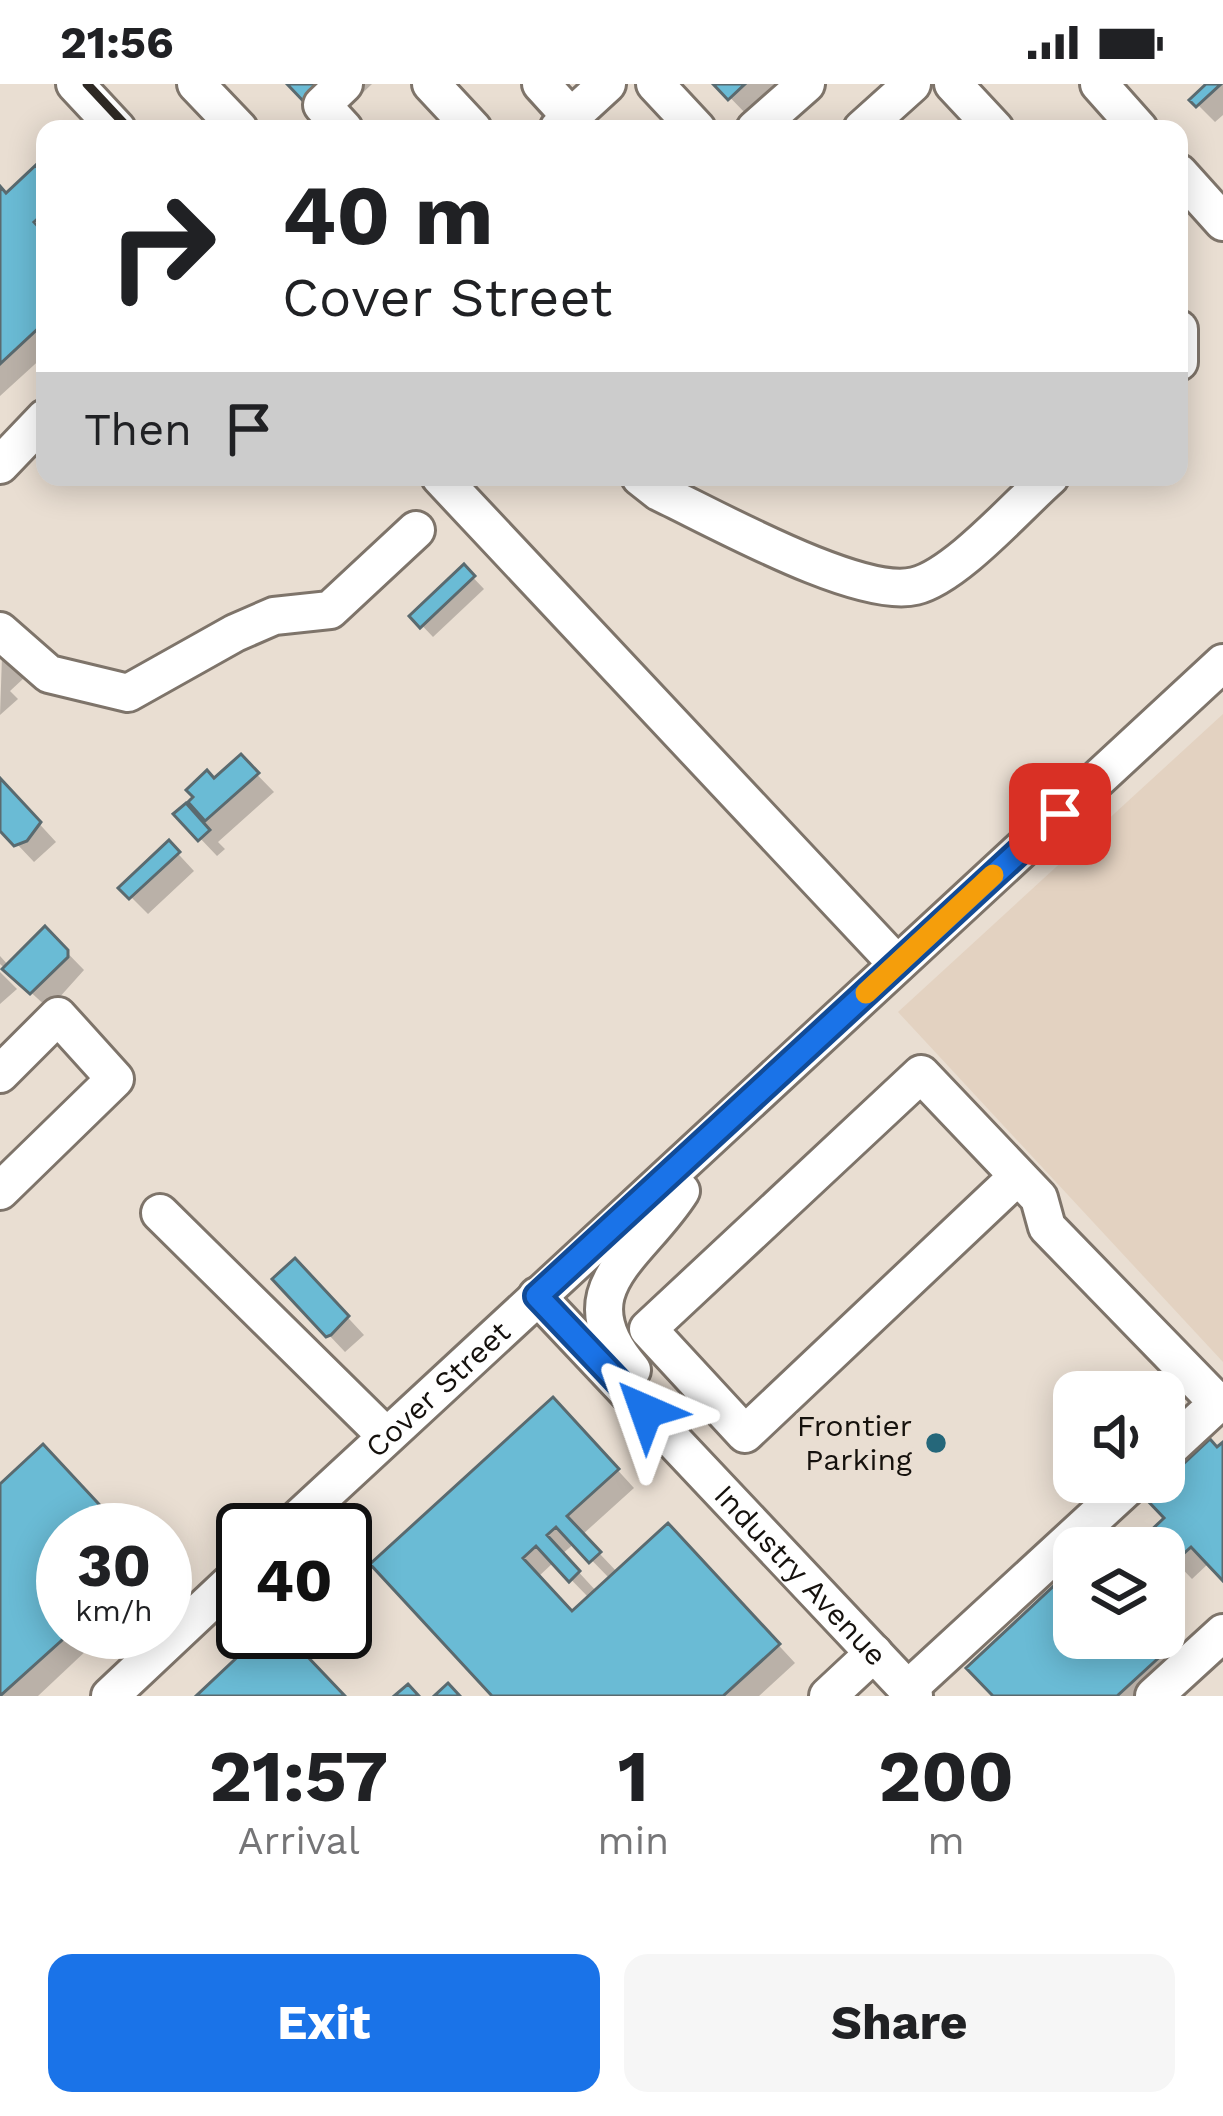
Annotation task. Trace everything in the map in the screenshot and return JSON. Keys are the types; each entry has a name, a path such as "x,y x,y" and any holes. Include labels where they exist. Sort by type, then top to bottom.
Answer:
{"street":[{"path":"75,84 109,120"},
{"path":"196,84 230,120"},
{"path":"336,120 322,105 344,84"},
{"path":"431,84 465,120"},
{"path":"541,84 562,120"},
{"path":"567,120 607,84"},
{"path":"655,84 689,120"},
{"path":"765,120 806,84"},
{"path":"872,120 912,84"},
{"path":"953,84 987,120"},
{"path":"1099,84 1131,120"},
{"path":"1188,183 1223,222"},
{"path":"0,465 36,427"},
{"path":"448,486 897,964"},
{"path":"651,486 861,585 913,587 940,574 1040,486"},
{"path":"0,631 49,674 128,693 254,625 331,610 416,530"},
{"name":"Cover Street","path":"315,1503 1223,663"},
{"path":"0,1074 58,1016 115,1079 0,1191"},
{"path":"1018,1176 746,1434 648,1328 921,1074 1039,1198 1047,1227 1219,1402 1185,1434"},
{"path":"703,1472 680,1430 610,1344 602,1310 611,1278 676,1200 718,1132"},
{"path":"160,1214 386,1436"},
{"name":"Industry Avenue","path":"537,1296 911,1693"},
{"path":"911,1693 1110,1503"},
{"path":"110,1696 216,1596"},
{"path":"1154,1696 1223,1634"},
{"path":"828,1696 874,1653"}],"shaded area":[{"path":"1223,714 1223,1362 898,1012"}],"building":[{"path":"287,84 325,84 305,103"},
{"path":"713,84 745,84 728,100"},
{"path":"1206,84 1221,84 1196,107 1189,100"},
{"path":"36,165 36,330 0,364 0,186 6,193"},
{"path":"464,564 475,576 420,628 409,616"},
{"path":"241,754 259,773 205,821 188,802 193,797 186,790 207,770 214,778"},
{"path":"0,778 41,822 27,841 14,846 0,831"},
{"path":"186,803 210,830 198,841 173,814"},
{"path":"169,840 180,852 129,899 118,888"},
{"path":"45,926 68,950 68,957 30,994 2,969"},
{"path":"295,1258 349,1316 331,1335 326,1337 272,1279"},
{"path":"553,1397 619,1469 567,1516 601,1552 589,1563 556,1527 547,1535 580,1571 569,1582 536,1546 523,1558 572,1611 668,1523 780,1644 723,1696 492,1696 372,1562"},
{"path":"1210,1439 1217,1447 1223,1442 1223,1581 1191,1547 1185,1552 1185,1527 1154,1527 1164,1518 1150,1503 1185,1503 1185,1462"},
{"path":"43,1444 98,1503 36,1503 36,1659 41,1659 0,1696 0,1484"},
{"path":"1053,1587 1053,1659 1157,1659 1117,1696 993,1696 966,1668"},
{"path":"235,1659 310,1659 345,1696 196,1696"},
{"path":"448,1683 460,1696 434,1696"},
{"path":"408,1684 419,1696 394,1696"}],"railway":[{"path":"87,84 121,120"}],"slow traffic":[{"path":"866,993 993,875"}],"place":[{"name":"Frontier Parking","path":"936,1443"}],"route":[{"path":"646,1411 537,1296 1060,814"}]}
